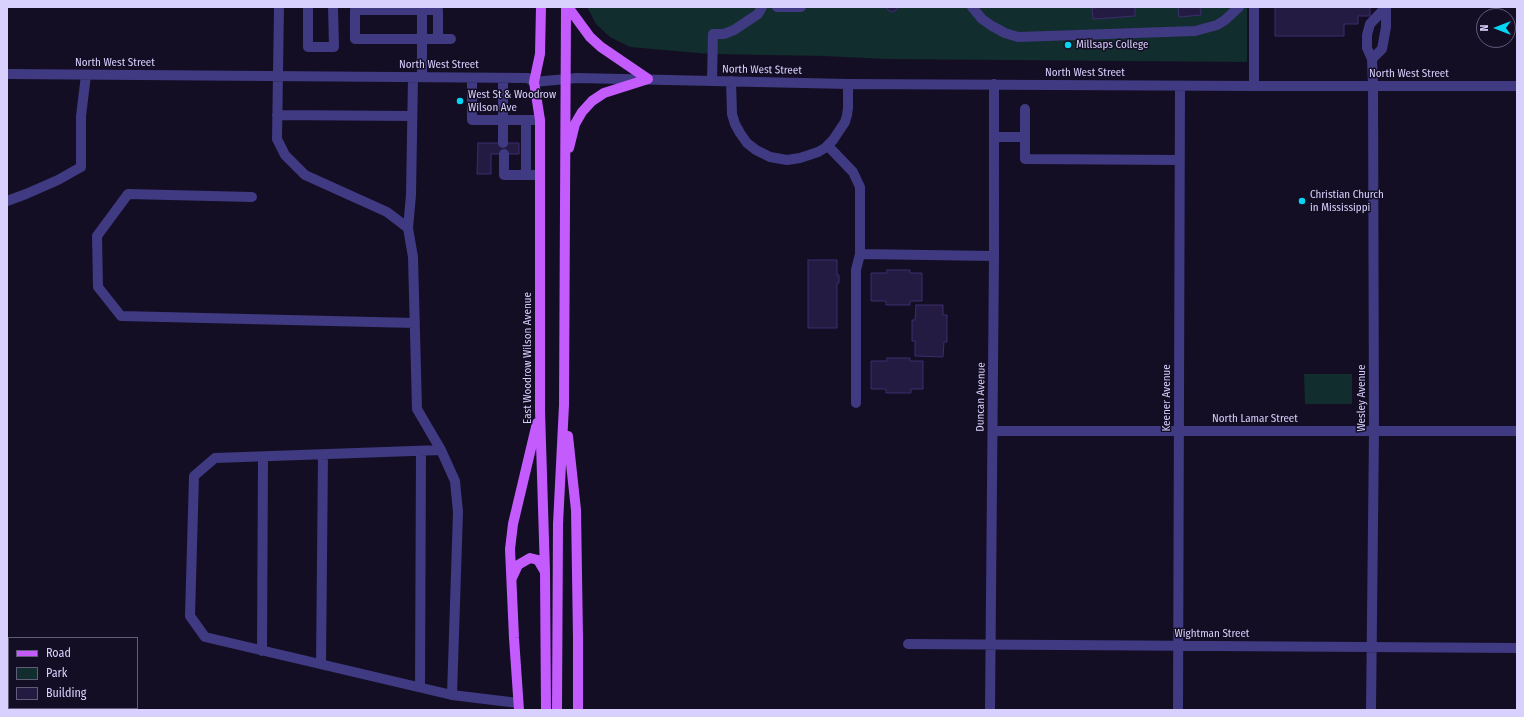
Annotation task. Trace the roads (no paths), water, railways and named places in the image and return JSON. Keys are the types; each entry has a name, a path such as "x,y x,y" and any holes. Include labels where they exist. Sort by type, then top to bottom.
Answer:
{"main road":[{"name":"East Woodrow Wilson Avenue","path":"541,7 540,54 534,82 540,120 540,411 546,572 546,710"},
{"path":"557,710 558,524 564,405 565,78 567,7"},
{"path":"567,7 590,37 601,47 648,79"},
{"path":"565,165 575,124 582,112 592,101 604,93 648,79"},
{"path":"564,405 576,510 578,710"},
{"path":"519,706 510,549 513,524 540,411"},
{"path":"512,580 518,565 530,558 538,560 546,572"}],"street":[{"path":"279,7 277,138 285,155 305,175 387,212 408,228"},
{"path":"308,7 308,47 334,47 334,7"},
{"path":"712,81 712,34 724,34 734,30 758,14 762,7"},
{"path":"777,7 802,7"},
{"path":"972,7 982,19 992,26 1004,33 1018,37 1195,31 1221,23 1239,7"},
{"path":"1254,7 1254,86"},
{"path":"1372,59 1382,49 1386,27 1386,7"},
{"name":"Wesley Avenue","path":"1371,710 1374,431 1373,85 1372,59 1367,48 1367,35 1370,24 1386,7"},
{"path":"438,39 438,10 355,10 355,40 451,39"},
{"path":"422,10 422,39 412,116 411,195 408,228 413,257 417,409 441,450 456,481 458,512 452,695"},
{"name":"North West Street","path":"7,74 528,78 534,82 565,78 848,84 1517,86"},
{"path":"7,201 58,180 81,167 81,116 86,75"},
{"path":"472,78 472,120 540,120"},
{"path":"503,78 503,143"},
{"path":"731,81 732,114 734,124 743,138 756,150 776,158 793,160 818,152 828,146 838,134 845,122 848,108 848,84"},
{"name":"Duncan Avenue","path":"990,710 993,431 994,84"},
{"name":"Keener Avenue","path":"1178,710 1180,86"},
{"path":"1025,109 1025,158 1180,160"},
{"path":"277,115 412,116"},
{"path":"526,120 526,175"},
{"path":"994,137 1025,137"},
{"path":"828,146 851,170 859,183 860,254 856,270 856,403"},
{"path":"504,154 504,175 540,175"},
{"path":"252,197 128,194 97,236 98,287 121,316 415,323"},
{"path":"860,254 947,254 959,256 994,256"},
{"name":"North Lamar Street","path":"993,431 1517,431"},
{"path":"441,450 215,458 194,476 190,616 205,637 452,695 519,706"},
{"path":"420,687 421,451"},
{"path":"321,664 323,454"},
{"path":"262,651 264,457"},
{"name":"Wightman Street","path":"908,644 1517,648"}],"place":[{"name":"Millsaps College","path":"1068,45"},
{"name":"West St & Woodrow Wilson Ave","path":"460,101"},
{"name":"Christian Church in Mississippi","path":"1302,201"}]}
